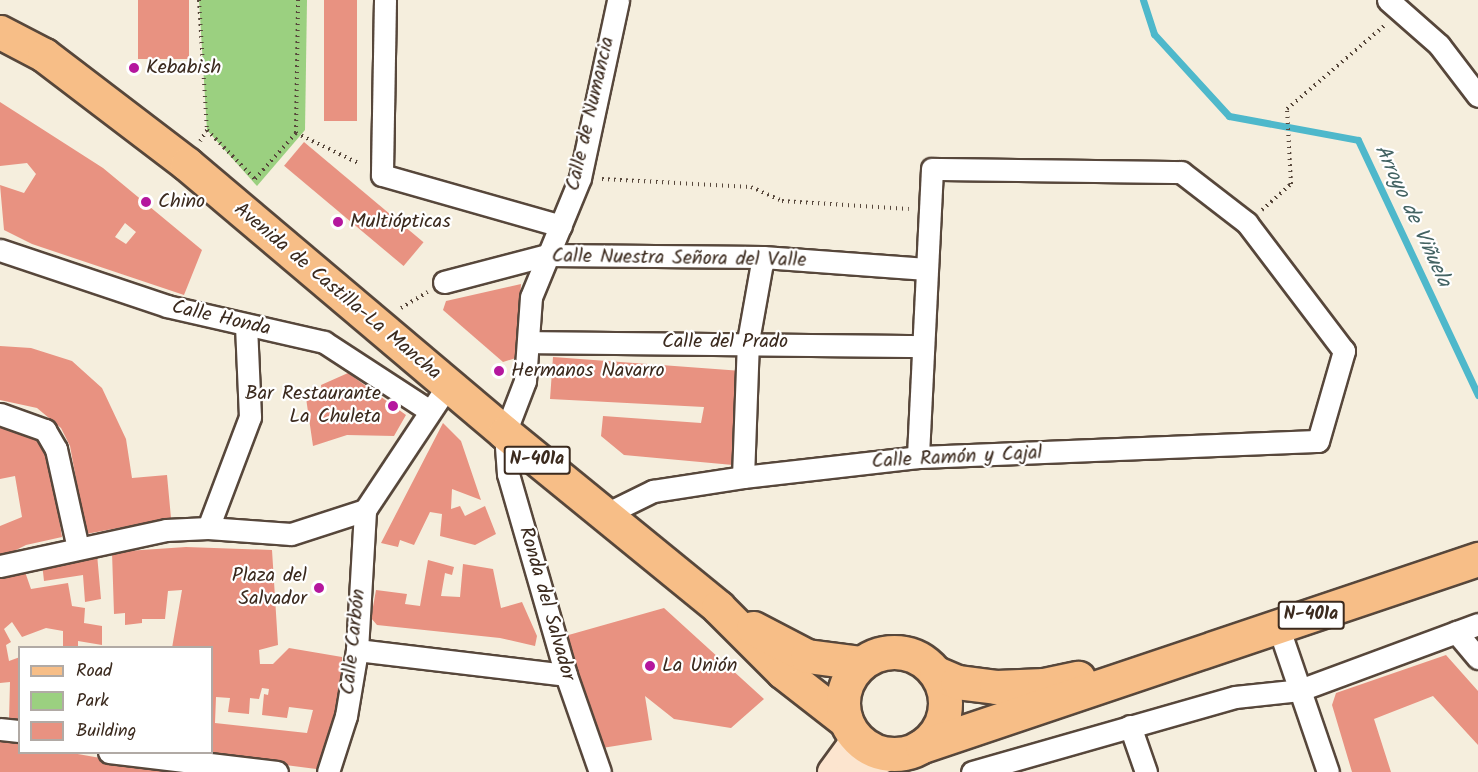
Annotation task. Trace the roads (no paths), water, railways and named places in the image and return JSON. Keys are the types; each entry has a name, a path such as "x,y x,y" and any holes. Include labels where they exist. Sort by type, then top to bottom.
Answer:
{"main road":[{"name":"Avenida de Castilla-La Mancha","path":"0,32 44,55 187,164 374,324 450,400"},
{"name":"N-401a","path":"450,400 505,433 718,608 783,672 875,750 908,750 1478,559"},
{"name":"N-401a","path":"718,608 773,640 828,660 860,663 876,654 908,653 936,673 957,682 996,687 1044,685 1102,673 1144,670"},
{"path":"850,728 844,687 860,663"},
{"path":"908,750 945,717 944,690 936,673"}],"street":[{"path":"385,0 382,175 561,226"},
{"name":"Calle de Numancia","path":"505,433 525,381 531,297 546,255 561,226 580,178 618,0"},
{"path":"1394,6 1439,45 1478,96"},
{"name":"Calle Ramón y Cajal","path":"603,515 653,491 743,477 918,457 1318,441 1344,351 1247,223 1181,172 932,169 927,269"},
{"name":"Calle Honda","path":"0,250 167,306 246,326 324,342 450,400"},
{"name":"Calle Nuestra Señora del Valle","path":"444,282 546,255 763,257 927,269"},
{"path":"743,477 748,341 763,257"},
{"path":"918,457 927,269"},
{"path":"208,528 250,417 246,326"},
{"name":"Calle del Prado","path":"528,342 748,341 922,346"},
{"path":"0,566 166,530 208,528 291,534 365,510 450,400"},
{"path":"0,414 45,430 56,449 78,548"},
{"name":"Ronda del Salvador","path":"505,433 508,474 566,675 600,772"},
{"name":"Calle Carbón","path":"328,772 346,716 357,650 365,510"},
{"path":"972,772 1235,698 1300,690 1478,624"},
{"path":"1278,626 1328,772"},
{"path":"1456,632 1478,658"},
{"path":"357,650 566,675"},
{"path":"1130,726 1146,772"},
{"path":"832,772 851,746 850,728"},
{"path":"0,729 18,731"},
{"path":"851,772 908,750"},
{"path":"118,754 277,772"}],"waterway":[{"name":"Arroyo de Viñuela","path":"1143,0 1154,34 1229,116 1358,140 1478,395"}],"place":[{"name":"Kebabish","path":"134,68"},
{"name":"Chino","path":"146,202"},
{"name":"Multiópticas","path":"338,222"},
{"name":"Hermanos Navarro","path":"499,371"},
{"name":"Bar Restaurante La Chuleta","path":"393,406"},
{"name":"Plaza del Salvador","path":"319,588"},
{"name":"La Unión","path":"650,666"}]}
